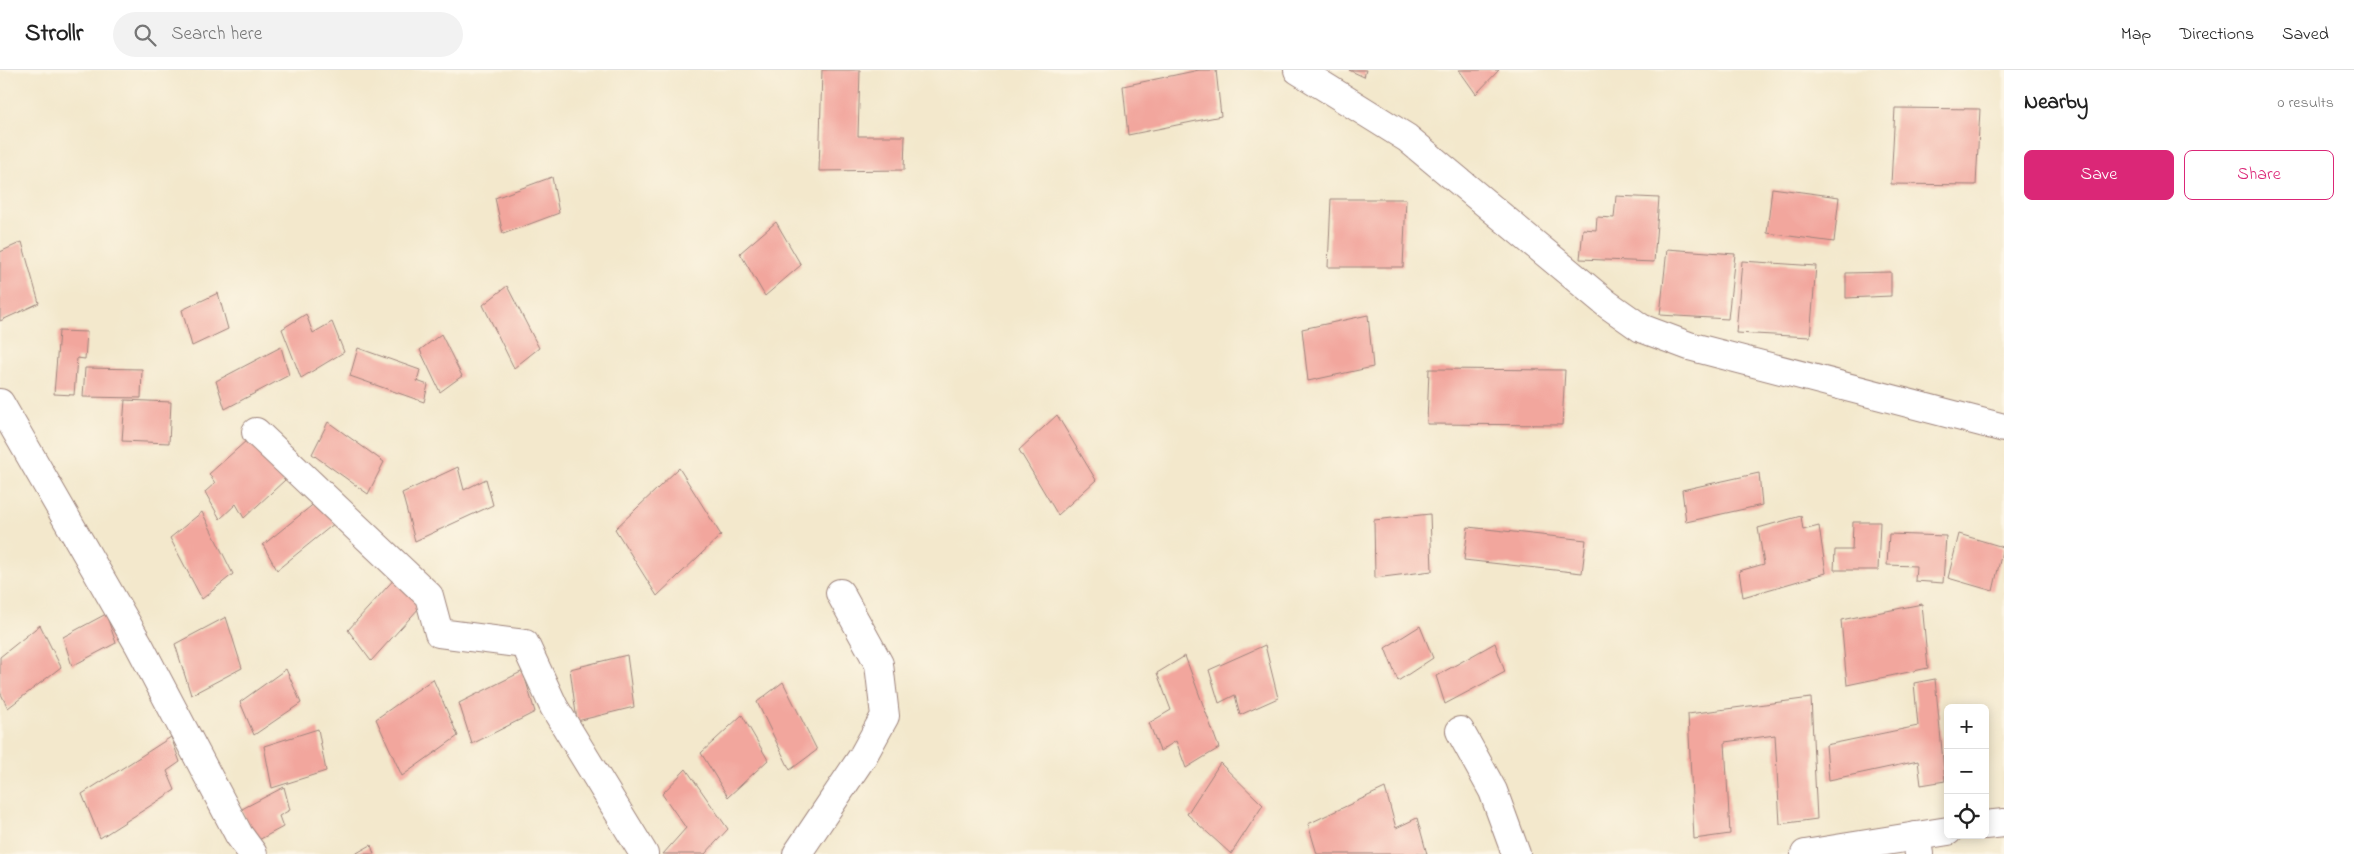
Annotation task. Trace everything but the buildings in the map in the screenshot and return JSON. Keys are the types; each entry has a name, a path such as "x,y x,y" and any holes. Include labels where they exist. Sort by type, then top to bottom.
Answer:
{"main road":[{"path":"1298,70 1407,138 1607,304 1641,328 1689,346 2004,428"},
{"path":"0,404 139,645 239,835 253,854"},
{"path":"256,432 428,596 439,634 525,644 554,708 644,854"},
{"path":"797,854 863,756 885,716 879,664 840,593"},
{"path":"1460,731 1493,791 1516,854"},
{"path":"1989,825 2004,822"},
{"path":"1805,854 1918,845 1944,833"}]}
